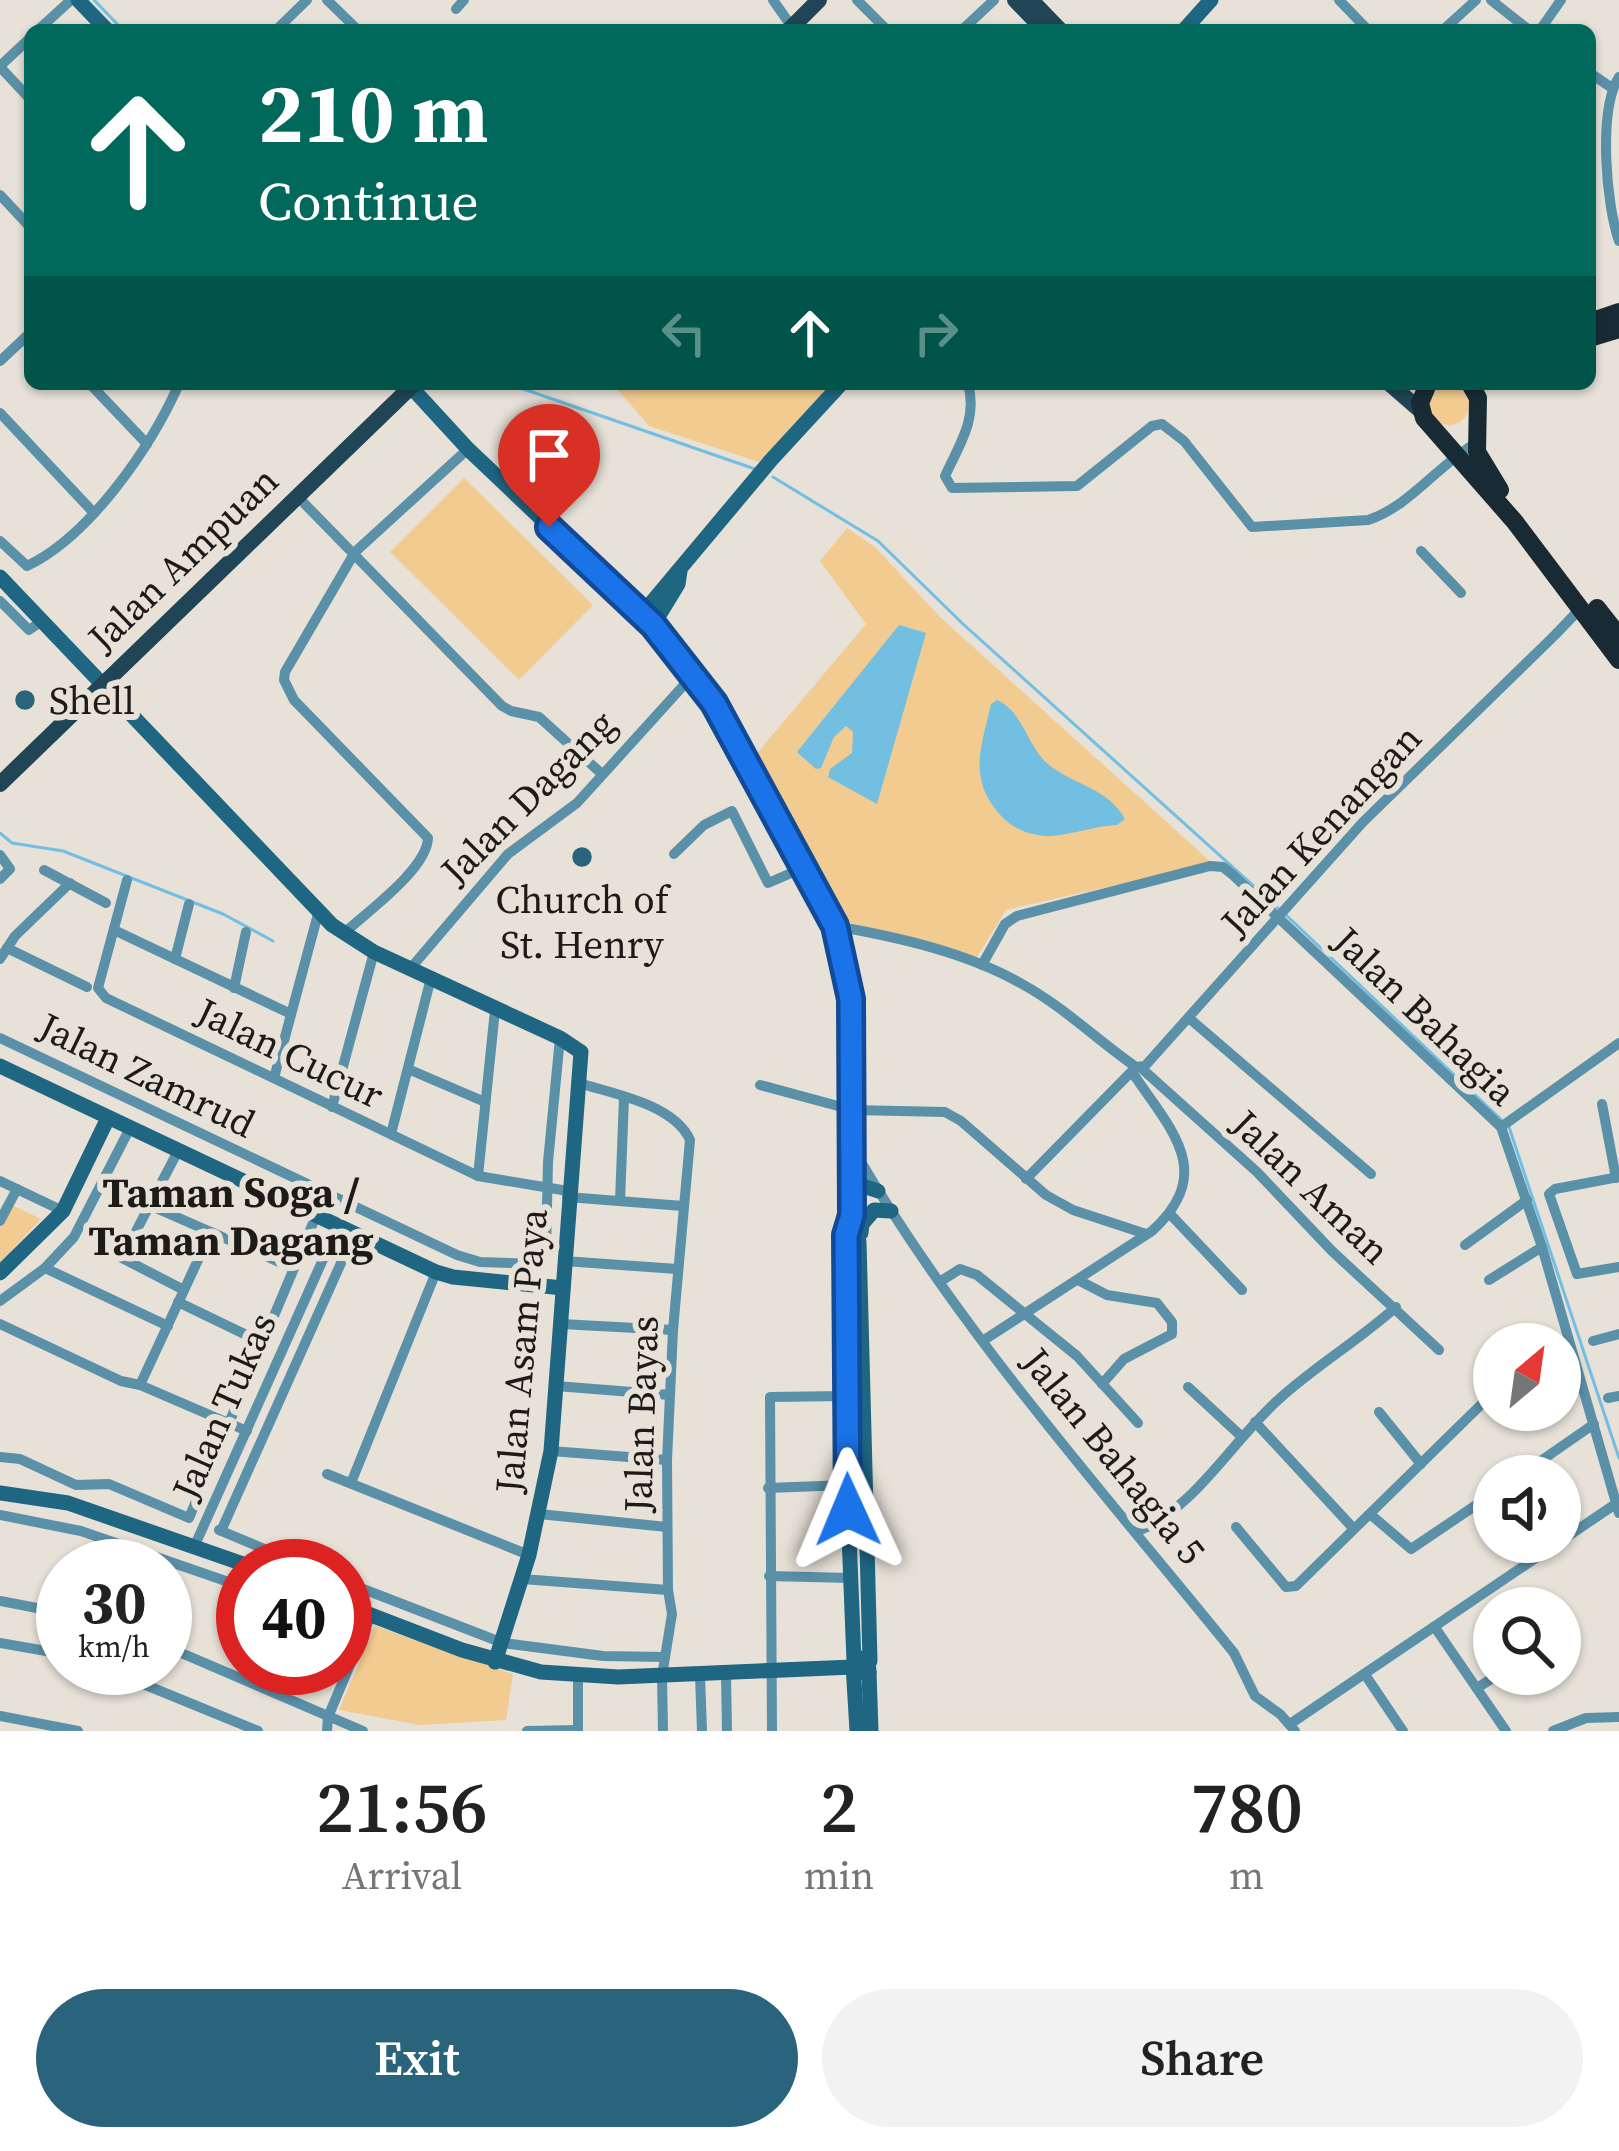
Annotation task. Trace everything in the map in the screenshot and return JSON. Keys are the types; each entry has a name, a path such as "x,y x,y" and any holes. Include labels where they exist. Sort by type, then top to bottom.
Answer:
{"highway":[{"path":"1424,390 1421,411 1610,634 1619,660"},
{"path":"1436,430 1462,430 1479,396"},
{"path":"1479,396 1476,443 1486,471 1587,607"}],"main road":[{"path":"794,24 819,0"},
{"path":"1015,0 1037,24"},
{"path":"1031,0 1054,24"},
{"name":"Jalan Ampuan","path":"0,784 408,390"},
{"path":"1397,390 1421,411"}],"street":[{"path":"45,24 74,0 100,24"},
{"path":"282,24 307,0"},
{"path":"327,0 352,24"},
{"path":"856,0 880,24"},
{"path":"968,24 994,0"},
{"path":"1189,24 1211,0"},
{"path":"1339,0 1361,24"},
{"path":"1450,24 1476,0"},
{"path":"1491,0 1521,24"},
{"path":"24,44 0,66 24,92"},
{"path":"1616,82 1608,135 1619,241"},
{"path":"0,195 24,221"},
{"path":"0,361 24,338"},
{"path":"96,390 147,444"},
{"path":"0,541 26,566 92,512 118,486 147,444 175,390"},
{"path":"417,390 468,449 647,620 693,675 748,760 796,871 835,926 851,999 852,1215 846,1235 850,1578 872,1731"},
{"path":"647,620 678,584 680,571 835,390"},
{"path":"969,390 968,427 945,476 952,488 1077,486 1152,426 1162,424 1184,441 1252,527 1368,520 1386,514 1476,443"},
{"path":"0,412 92,512"},
{"name":"Jalan Dagang","path":"344,933 406,876 429,845 427,833 294,700 284,680 287,665 355,552 468,449"},
{"path":"297,496 502,706 539,717 602,774"},
{"path":"1421,551 1461,593"},
{"path":"0,577 319,914 374,952 566,1041 547,1187"},
{"path":"0,602 29,630 42,621"},
{"name":"Jalan Kenangan","path":"1555,634 1587,607"},
{"name":"Jalan Kenangan","path":"1026,1179 1190,1019 1371,813 1587,607"},
{"path":"1568,626 1585,625 1610,634"},
{"name":"Jalan Dagang","path":"410,969 508,854 577,803 693,675"},
{"path":"674,854 704,826 733,812 768,884 796,871"},
{"path":"0,855 10,869 0,879"},
{"name":"Jalan Bahagia","path":"982,965 1005,924 1017,916 1210,866 1222,867 1282,912 1506,1123 1564,1323"},
{"path":"44,870 106,902"},
{"name":"Jalan Cucur","path":"127,880 98,988 106,998 478,1176 568,1194 683,1206"},
{"path":"70,884 3,954 87,987"},
{"path":"175,959 189,904"},
{"path":"274,1078 319,914"},
{"path":"835,926 982,965 1021,983 1065,1011 1136,1069 1181,1146 1187,1168 1185,1183 1170,1214 984,1340"},
{"path":"114,930 291,1015"},
{"path":"235,988 246,932"},
{"path":"332,1107 374,952"},
{"path":"391,1135 431,978"},
{"path":"478,1176 495,1010"},
{"path":"1190,1019 1371,1174"},
{"name":"Jalan Zamrud","path":"0,1038 467,1259 535,1264 546,1251 547,1187"},
{"name":"Jalan Asam Paya","path":"496,1662 529,1555 551,1451 581,1052 566,1041"},
{"path":"1506,1123 1619,1043"},
{"path":"0,1066 436,1272 563,1288"},
{"name":"Jalan Aman","path":"1136,1069 1257,1172 1332,1251 1439,1350"},
{"path":"408,1070 485,1102"},
{"path":"55,1093 66,1072"},
{"path":"579,1083 624,1098 620,1201"},
{"path":"760,1085 853,1110 945,1112 1072,1210 1146,1234"},
{"name":"Jalan Bayas","path":"624,1098 680,1125 690,1140 677,1269 667,1460 672,1614 662,1676 663,1731"},
{"path":"1602,1104 1618,1177 1555,1189 1550,1194 1576,1274 1619,1267"},
{"path":"0,1273 63,1211 108,1118"},
{"path":"0,1301 45,1268 74,1238 130,1128"},
{"name":"Jalan Bahagia 5","path":"852,1148 984,1340 1234,1653 1256,1696 1292,1728"},
{"path":"178,1150 122,1258 261,1342"},
{"path":"548,1162 570,1166"},
{"path":"257,1187 265,1165"},
{"path":"0,1181 63,1211"},
{"path":"852,1192 866,1187 878,1192"},
{"path":"0,1221 17,1190"},
{"path":"1465,1245 1527,1200"},
{"path":"149,1205 293,1268"},
{"path":"859,1242 867,1216 874,1210 891,1211"},
{"path":"1170,1214 1242,1290"},
{"path":"852,1215 859,1242 857,1731"},
{"path":"0,1457 20,1460 76,1485 109,1484 188,1518 316,1216"},
{"name":"Jalan Tukas","path":"195,1545 338,1226"},
{"path":"140,1385 211,1232"},
{"path":"221,1531 354,1234"},
{"path":"1489,1280 1542,1247"},
{"path":"564,1261 677,1269"},
{"path":"45,1268 168,1326"},
{"path":"941,1281 960,1269 968,1270 1027,1313 1138,1423"},
{"path":"350,1483 436,1272"},
{"path":"1078,1280 1107,1295 1156,1303 1172,1322 1172,1334 1124,1359 1102,1384"},
{"path":"1136,1532 1172,1514 1280,1398 1356,1343 1396,1307"},
{"path":"0,1324 121,1381 247,1431"},
{"path":"561,1324 673,1330"},
{"path":"1594,1340 1619,1334"},
{"name":"Jalan Bahagia","path":"1581,1381 1594,1424 1614,1464 1618,1508"},
{"path":"556,1386 670,1395"},
{"path":"1188,1387 1241,1436"},
{"path":"772,1731 770,1397 846,1396"},
{"path":"1379,1412 1421,1464"},
{"path":"1236,1527 1289,1588 1296,1586 1473,1413"},
{"path":"1255,1422 1353,1528"},
{"path":"1549,1455 1594,1424"},
{"path":"551,1451 667,1460"},
{"path":"327,1474 529,1555"},
{"path":"768,1488 848,1485"},
{"path":"0,1493 68,1503 216,1553"},
{"path":"1370,1514 1411,1549 1473,1507"},
{"path":"1292,1728 1618,1508"},
{"path":"0,1514 81,1531 216,1578"},
{"path":"539,1514 667,1527"},
{"path":"205,1524 240,1539"},
{"path":"769,1576 850,1578"},
{"path":"522,1579 668,1590"},
{"path":"372,1592 503,1642 603,1656 665,1657"},
{"path":"0,1601 36,1608"},
{"path":"372,1615 496,1662 578,1676 860,1667"},
{"path":"1436,1629 1473,1682"},
{"path":"0,1643 36,1649"},
{"path":"192,1658 363,1731"},
{"path":"725,1674 727,1731"},
{"path":"700,1675 702,1731"},
{"path":"527,1731 578,1731 578,1676"},
{"path":"1366,1676 1403,1731"},
{"path":"170,1695 258,1731"},
{"path":"327,1731 337,1695"},
{"path":"1482,1695 1506,1731"},
{"path":"0,1716 78,1731"},
{"path":"1553,1731 1586,1718 1619,1718"}],"shaded area":[{"path":"618,390 825,390 759,462 649,426"},
{"path":"1436,390 1462,390 1468,397 1468,413 1457,424 1441,424 1430,413 1430,397"},
{"path":"464,478 593,605 519,680 390,552"},
{"path":"847,528 875,547 940,617 1212,863 1006,910 977,957 836,919 753,758 866,624 820,561"},
{"path":"12,1205 41,1219 0,1263 0,1228"},
{"path":"375,1626 513,1674 506,1720 420,1725 339,1710 345,1695 372,1695"}],"water":[{"path":"899,625 926,633 877,804 828,777 830,769 852,753 853,732 846,726 834,737 821,768 816,769 797,752"},
{"path":"997,700 1013,713 1049,765 1109,800 1125,819 1117,825 1045,836 1019,829 1002,817 984,790 980,763 991,704"}],"waterway":[{"path":"94,0 117,24"},
{"path":"526,390 755,469"},
{"path":"773,477 878,541 963,624 1278,908"},
{"path":"0,833 12,843 63,851 223,914 273,941"},
{"path":"1285,914 1509,1127 1619,1458"}],"place":[{"name":"Shell","path":"25,700"},
{"name":"Church of St. Henry","path":"582,857"}],"district":[{"name":"Taman Soga / Taman Dagang","path":"231,1216"}],"route":[{"path":"549,527 653,625 714,703 835,926 851,999 852,1215 846,1235 848,1510"}]}
